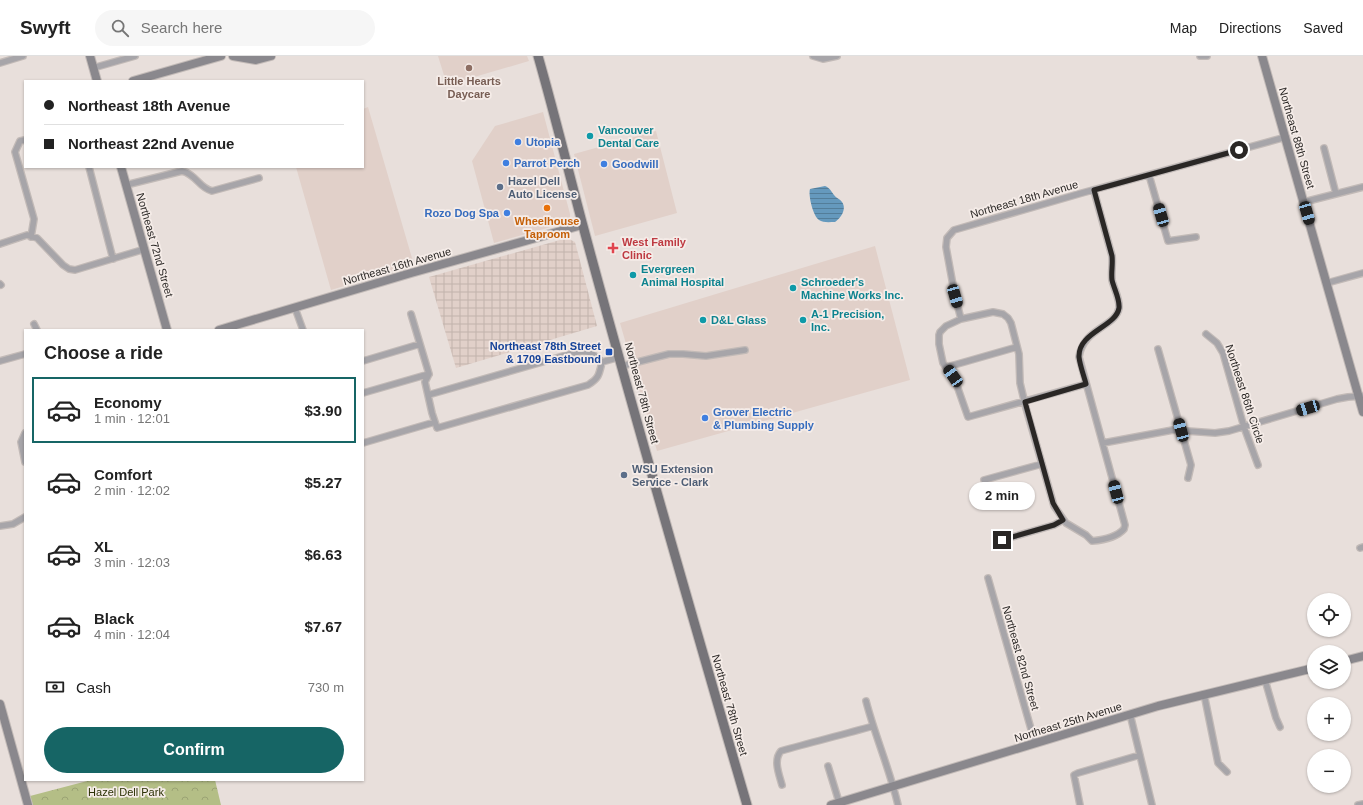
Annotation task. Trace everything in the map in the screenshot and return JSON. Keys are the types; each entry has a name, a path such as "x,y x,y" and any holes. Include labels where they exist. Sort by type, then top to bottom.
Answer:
{"main road":[{"name":"Northeast 78th Street","path":"538,56 561,137 582,225 747,805"}],"street":[{"path":"0,63 24,56"},
{"path":"90,56 96,80"},
{"path":"93,68 135,56"},
{"path":"137,80 222,56"},
{"path":"233,56 256,60 272,56"},
{"path":"814,56 823,60 837,56"},
{"path":"1201,56 1207,56"},
{"name":"Northeast 88th Street","path":"1262,56 1361,397 1363,412"},
{"name":"Northeast 18th Avenue","path":"961,319 946,247 947,238 954,230 1286,137"},
{"path":"24,140 20,141 15,152 34,219 31,237"},
{"path":"1324,148 1336,194"},
{"path":"89,168 113,259"},
{"name":"Northeast 72nd Street","path":"120,168 167,329"},
{"path":"126,185 182,170 190,173 202,186 212,191 259,178"},
{"path":"1149,175 1168,241 1196,237"},
{"path":"1304,202 1363,187"},
{"path":"1086,384 1025,402 968,417 955,380 943,363 939,344 940,332 943,328 961,319 993,312 1003,314 1012,323 1020,359 1020,383 1025,402 1042,464 1053,503 1063,520 1069,526 1079,531 1092,541 1098,541 1118,535 1124,529 1125,525 1079,357 1080,349 1084,342 1093,333 1112,320 1119,308 1112,279 1112,256 1094,190"},
{"name":"Northeast 16th Avenue","path":"222,329 582,225"},
{"path":"0,244 27,235 37,238 68,270 75,270 144,249"},
{"path":"1327,283 1363,273"},
{"path":"295,308 302,329"},
{"path":"411,314 429,374 425,382 437,428 588,385 597,379 600,374 602,362"},
{"path":"34,324 36,329"},
{"name":"Northeast 86th Circle","path":"1206,334 1217,343 1223,353 1244,427 1258,465"},
{"path":"364,361 420,344"},
{"path":"947,367 1017,347"},
{"path":"1158,349 1190,465 1188,478"},
{"path":"428,395 586,350 602,362"},
{"path":"622,366 669,354 706,356 745,350"},
{"path":"0,361 24,354"},
{"path":"602,362 620,357"},
{"path":"364,393 429,374"},
{"path":"1103,443 1173,430 1215,433 1244,427 1337,399 1361,397"},
{"path":"364,444 435,422"},
{"path":"24,435 21,442 24,457"},
{"path":"984,480 1042,464"},
{"path":"0,526 18,522 24,518"},
{"path":"1002,540 1054,525 1063,520"},
{"name":"Northeast 82nd Street","path":"988,578 1035,743"},
{"path":"1351,659 1363,656"},
{"name":"Northeast 25th Avenue","path":"835,804 1164,704 1307,670"},
{"path":"1265,680 1280,727"},
{"path":"1204,694 1218,763 1227,772"},
{"path":"866,701 898,805"},
{"path":"0,704 28,805"},
{"path":"1130,714 1152,805"},
{"path":"782,785 776,760 781,751 873,726"},
{"path":"1080,805 1074,775 1140,754"},
{"path":"828,766 835,804"},
{"path":"1358,805 1363,804"}],"shaded area":[{"path":"438,56 527,56 529,61 447,85"},
{"path":"368,107 414,265 331,290 296,168 364,168 364,109"},
{"path":"543,112 570,218 565,223 494,243 472,161 495,126"},
{"path":"656,131 677,213 595,236 574,154"},
{"path":"567,238 575,242 597,326 456,368 429,277"},
{"path":"875,246 910,380 657,451 620,323"}],"green space":[{"name":"Hazel Dell Park","path":"87,781 215,781 221,805 33,805 30,796"}],"water":[{"path":"825,186 841,201 844,208 843,213 835,222 825,222 819,220 812,205 810,189"}],"place":[{"name":"Little Hearts Daycare","path":"469,68"},
{"name":"Vancouver Dental Care","path":"590,136"},
{"name":"Utopia","path":"518,142"},
{"name":"Parrot Perch","path":"506,163"},
{"name":"Goodwill","path":"604,164"},
{"name":"Hazel Dell Auto License","path":"500,187"},
{"name":"Wheelhouse Taproom","path":"547,208"},
{"name":"Rozo Dog Spa","path":"507,213"},
{"name":"West Family Clinic","path":"613,248"},
{"name":"Evergreen Animal Hospital","path":"633,275"},
{"name":"Schroeder's Machine Works Inc.","path":"793,288"},
{"name":"D&L Glass","path":"703,320"},
{"name":"A-1 Precision, Inc.","path":"803,320"},
{"name":"Northeast 78th Street & 1709 Eastbound","path":"609,352"},
{"name":"Grover Electric & Plumbing Supply","path":"705,418"},
{"name":"WSU Extension Service - Clark","path":"624,475"}],"route":[{"path":"1002,540 1054,525 1063,520 1053,503 1025,402 1086,384 1079,357 1080,349 1084,342 1093,333 1112,320 1119,308 1112,279 1112,256 1094,190 1239,150"}]}
